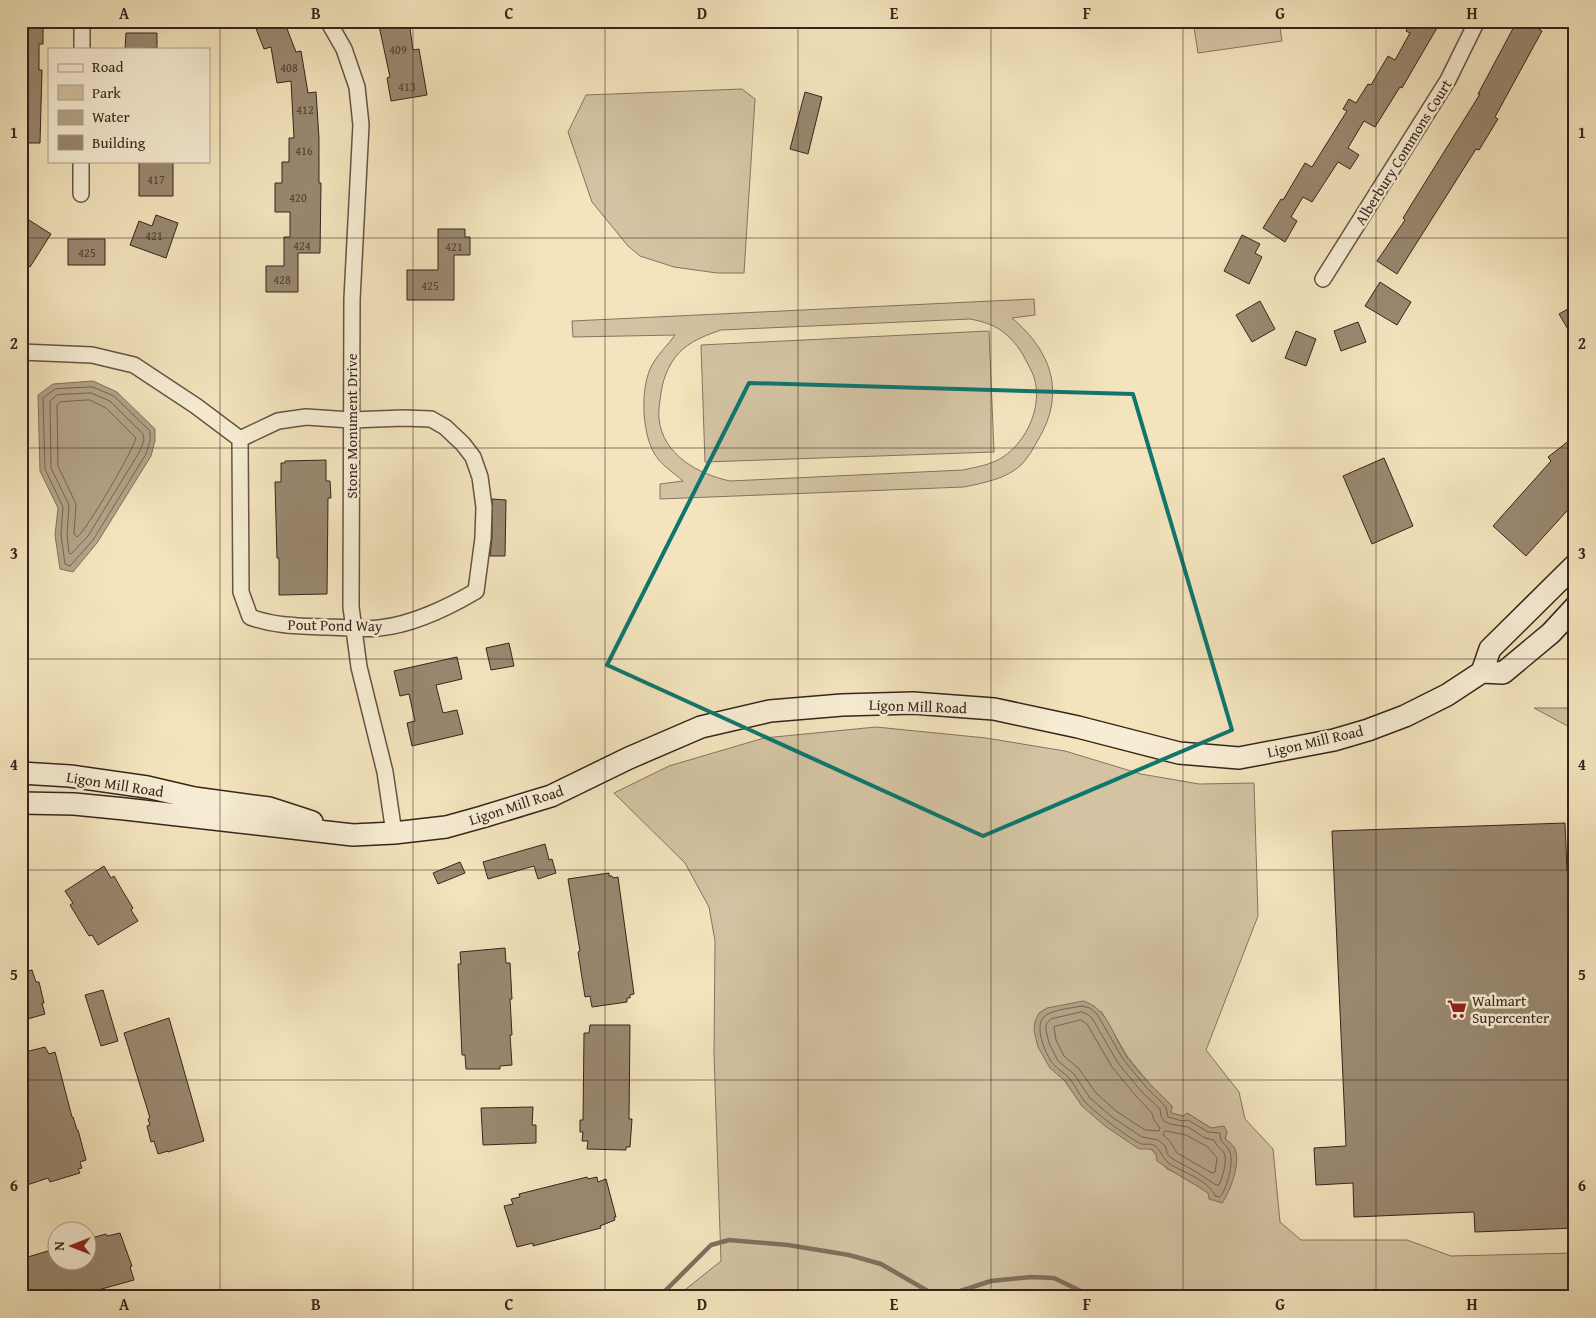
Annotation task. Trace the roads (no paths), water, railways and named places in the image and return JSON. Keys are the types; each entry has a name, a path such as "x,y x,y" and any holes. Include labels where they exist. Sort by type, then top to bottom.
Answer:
{"main road":[{"path":"1482,672 1490,649 1575,565"},
{"name":"Ligon Mill Road","path":"21,803 74,804 353,835 394,833 446,826 551,796 629,758 701,728 770,711 842,705 913,703 994,709 1078,727 1179,753 1239,758 1334,740 1368,730 1405,716 1446,695 1482,672 1503,673 1551,633 1575,606"},
{"name":"Ligon Mill Road","path":"21,773 70,776 147,787 194,798 269,808 353,835"}],"street":[{"path":"82,21 82,48"},
{"name":"Stone Monument Drive","path":"328,21 344,49 357,87 361,125 352,299 352,607 359,667 385,772 394,833"},
{"name":"Alberbury Commons Court","path":"1323,279 1448,80 1477,21"},
{"path":"80,194 81,162"},
{"path":"21,352 92,355 134,365 196,406 240,440"},
{"name":"Pout Pond Way","path":"306,417 351,420 431,419 446,427 473,457 480,476 484,507 483,538 476,591 457,602 418,619 379,628 301,626 268,623 250,617 241,592 240,440 278,421 306,417"}],"water":[{"path":"93,381 117,392 155,429 155,441 151,456 97,543 73,572 60,569 55,535 58,508 40,471 38,395 53,384"},
{"path":"1083,1001 1098,1010 1104,1017 1132,1064 1172,1106 1171,1113 1183,1116 1187,1113 1211,1128 1224,1126 1227,1132 1225,1139 1234,1147 1237,1160 1234,1176 1222,1203 1209,1199 1208,1193 1157,1161 1156,1153 1151,1149 1139,1149 1105,1126 1082,1106 1065,1081 1050,1068 1038,1047 1034,1031 1035,1021 1039,1013 1047,1008"}],"waterway":[{"path":"659,1297 711,1245 729,1240 788,1245 849,1255 881,1264 933,1294 954,1293 991,1281 1031,1277 1054,1278 1093,1297"}],"place":[{"name":"Walmart Supercenter","path":"1457,1009"}]}
